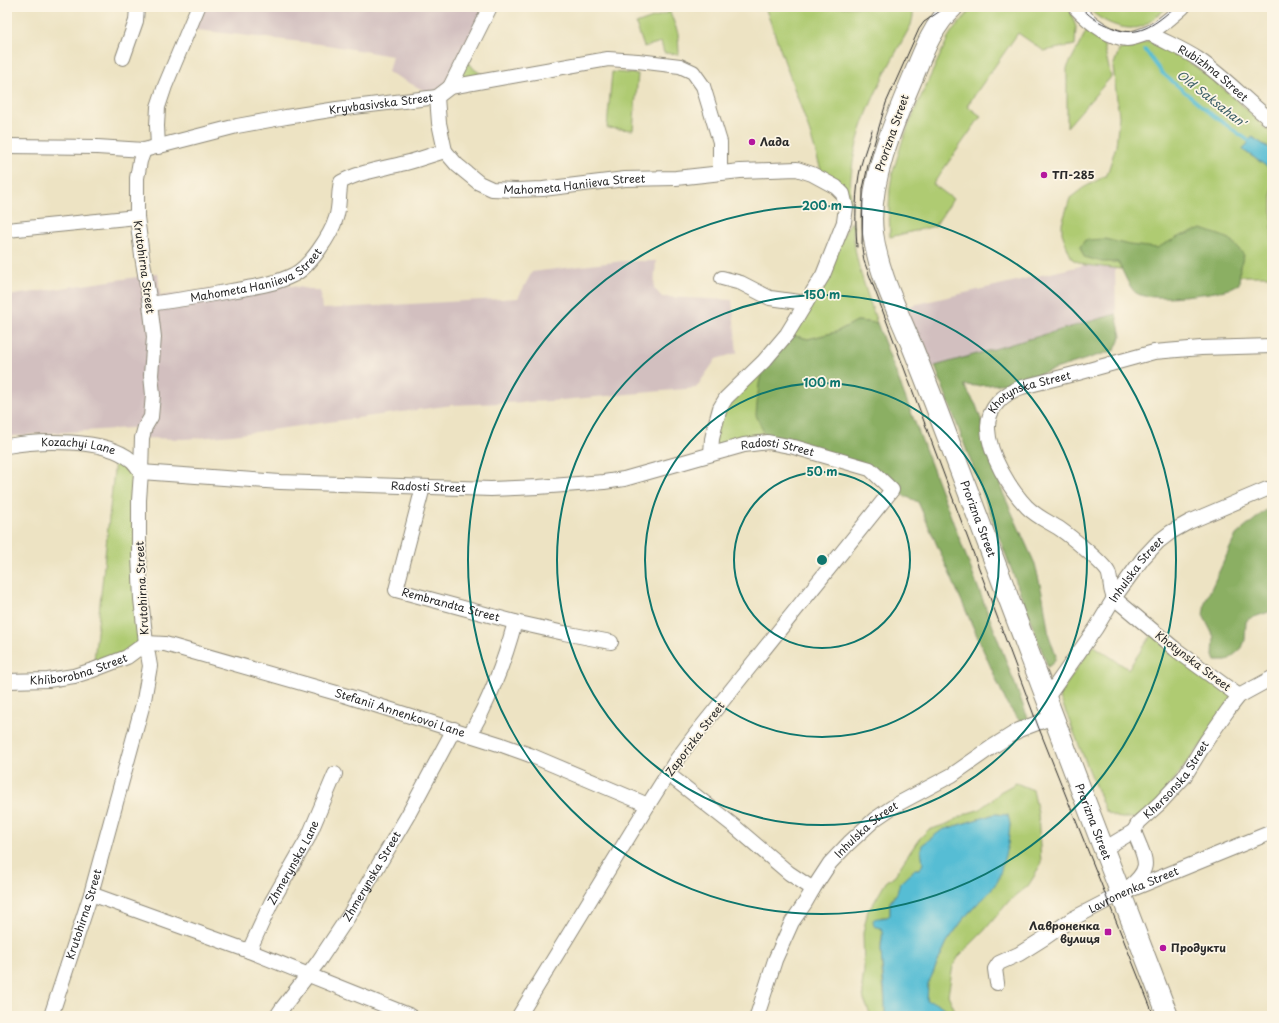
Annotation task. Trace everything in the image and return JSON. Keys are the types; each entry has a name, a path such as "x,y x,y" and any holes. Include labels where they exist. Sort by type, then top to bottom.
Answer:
{"main road":[{"name":"Prorizna Street","path":"945,11 926,46 906,92 881,161 874,198 872,230 878,261 922,370 1120,894 1168,1016"}],"street":[{"path":"123,58 136,21 137,7"},
{"path":"158,147 158,107 165,86 198,7"},
{"path":"450,87 490,7"},
{"path":"1075,7 1100,29 1128,39 1149,33 1183,7"},
{"name":"Rubizhna Street","path":"1149,33 1198,59 1230,84 1260,112 1272,120"},
{"name":"Kryvbasivska Street","path":"7,146 97,147 144,150 237,126 337,109 437,97 450,87 608,59 680,66 692,72 703,86 720,142 720,173"},
{"path":"437,97 439,123 445,151"},
{"name":"Krutohirna Street","path":"51,1016 91,894 144,700 150,666 141,599 139,555 139,500 142,438 145,427 151,417 153,395 151,375 154,337 137,217 137,178 140,161 144,150"},
{"name":"Mahometa Haniieva Street","path":"150,304 272,284 294,275 312,258 328,236 336,218 341,182 361,174 406,163 445,151 457,165 479,183 492,189 544,189 625,179 676,178 746,170 797,169 812,174 836,187 843,194 846,207 846,216 823,275 806,303"},
{"path":"7,230 137,217"},
{"path":"711,453 712,439 716,422 720,408 726,398 764,361 787,334 806,303 770,298 741,283 722,278"},
{"name":"Khotynska Street","path":"1239,696 1175,649 1114,598 1109,572 1094,557 1060,529 1028,508 1017,496 1006,479 991,444 988,428 989,419 998,402 1004,396 1017,388 1154,352 1201,348 1272,346"},
{"name":"Kozachyi Lane","path":"7,446 52,442 77,443 104,448 116,451 132,460 141,472"},
{"name":"Radosti Street","path":"141,472 280,482 492,489 538,487 604,482 624,478 711,453 762,442 794,447 870,469 884,482"},
{"name":"Zaporizka Street","path":"519,1016 668,774 695,735 892,490 884,482"},
{"name":"Rembrandta Street","path":"423,487 396,590 515,622 611,642"},
{"name":"Inhulska Street","path":"1046,699 1096,628 1114,598 1158,542 1170,532 1188,522 1268,489"},
{"name":"Rembrandta Street","path":"470,734 486,706 498,678 515,622"},
{"name":"Khliborobna Street","path":"7,681 48,680 74,676 127,656 146,643"},
{"name":"Stefanii Annenkovoi Lane","path":"146,643 165,644 347,696 470,734 530,755 648,805"},
{"name":"Khersonska Street","path":"1134,831 1139,822 1160,803 1184,777 1207,740 1239,696 1272,678"},
{"name":"Inhulska Street","path":"757,1016 782,941 792,922 806,903 813,889 830,863 875,819 894,806 952,775 1019,730 1053,717"},
{"name":"Zhmerynska Street","path":"277,1016 282,1007 318,962 348,917 408,815 454,729"},
{"name":"Zhmerynska Lane","path":"248,951 271,904 308,838 335,774"},
{"path":"668,774 734,826 789,873 813,889"},
{"path":"1104,849 1134,831 1146,861 1144,872 1137,881 1120,894"},
{"name":"Lavronenka Street","path":"996,983 995,969 999,963 1019,954 1072,918 1120,894 1272,832"},
{"path":"91,894 248,951 411,1016"}],"shaded area":[{"path":"198,7 490,7 437,97 388,72 392,56 328,45 188,29"},
{"path":"623,261 656,261 654,288 662,297 732,300 737,353 716,359 696,388 551,401 452,405 233,435 184,439 142,438 145,427 7,437 7,296 158,274 160,296 269,282 320,291 322,309 518,298 532,272"},
{"path":"1085,265 1115,269 1116,314 922,370 896,309"}],"green space":[{"path":"765,7 913,7 911,25 883,77 860,132 851,173 851,203 824,180 808,127"},
{"path":"973,7 1069,7 1076,27 1075,45 1044,51 1018,33 967,106 981,116 933,184 953,199 935,226 890,237 890,188 892,175 902,142 917,105 950,34"},
{"path":"1087,7 1168,7 1143,26 1128,28 1105,21"},
{"path":"670,12 678,33 679,54 664,53 661,42 644,47 636,24"},
{"path":"1091,22 1100,29 1111,77 1067,127 1067,68"},
{"path":"1150,41 1179,55 1207,75 1241,104 1272,135 1272,150 1252,137 1243,150 1272,170 1272,276 1184,276 1085,265 1072,259 1062,233 1062,224 1070,198 1083,188 1107,175 1116,146 1119,116 1113,67 1119,50"},
{"path":"465,57 474,69 484,76 450,87"},
{"path":"612,72 638,74 633,130 607,128"},
{"path":"851,222 853,225 855,250 858,263 877,323 857,321 836,332 808,339 787,334"},
{"path":"1202,229 1230,239 1244,255 1240,266 1239,284 1225,290 1193,295 1165,297 1143,296 1133,291 1118,262 1102,262 1084,257 1080,247 1085,240 1105,239 1129,245 1157,248 1180,236"},
{"path":"1116,314 1121,336 1115,350 1011,383 977,386 964,385 976,405 1003,493 1035,564 1043,597 1049,636 1056,656 1054,662 1048,667 935,366"},
{"path":"857,321 877,323 1031,726 1025,728 1007,704 918,502 892,490 870,469 768,442 756,415 759,384 764,361 787,334 808,339 836,332"},
{"path":"764,361 768,442 711,453 720,408"},
{"path":"116,451 141,472 146,643 93,670"},
{"path":"1272,505 1272,609 1269,612 1248,619 1246,622 1245,640 1242,648 1227,661 1215,661 1213,656 1214,637 1203,615 1205,602 1236,535"},
{"path":"1154,632 1239,696 1145,817 1128,818 1113,816 1105,810 1059,695 1093,645 1128,669"},
{"path":"1016,783 1033,790 1038,813 1041,863 1028,886 1009,901 984,931 959,956 953,966 948,995 956,1016 949,1016 948,1011 927,1001 928,984 947,942 965,917 984,898 1008,844 1010,825 1008,815 995,814 942,830 922,855 922,866 919,869 915,869 899,887 897,893 890,902 890,915 888,917 881,917 881,928 883,931 881,944 885,1016 871,1016 864,1000 862,987 864,971 863,933 868,910 886,882 895,875 919,839 928,830 947,824 968,813 978,810 1000,792"}],"water":[{"path":"1252,137 1272,150 1272,170 1243,150"},
{"path":"995,814 1008,815 1010,824 1008,844 998,881 965,917 947,942 928,984 927,1001 937,1003 948,1011 949,1016 885,1016 881,950 882,933 881,928 874,926 874,919 887,917 890,915 890,902 897,893 900,883 915,869 919,869 922,866 922,845 942,830"}],"waterway":[{"name":"Old Saksahan'","path":"1145,50 1162,73 1215,117 1252,143"}],"tram line":[{"path":"946,7 924,22 919,29 886,103 868,165 863,189 862,248 864,261 1038,726 1154,1016"},
{"path":"1081,7 1092,18 1119,30 1131,32 1138,31 1152,25 1175,7"},
{"path":"857,247 856,216 858,185 861,165 872,130"}],"place":[{"name":"Лада","path":"752,142"},
{"name":"ТП-285","path":"1044,175"},
{"name":"Лавроненка вулиця","path":"1108,932"},
{"name":"Продукти","path":"1163,948"}]}
